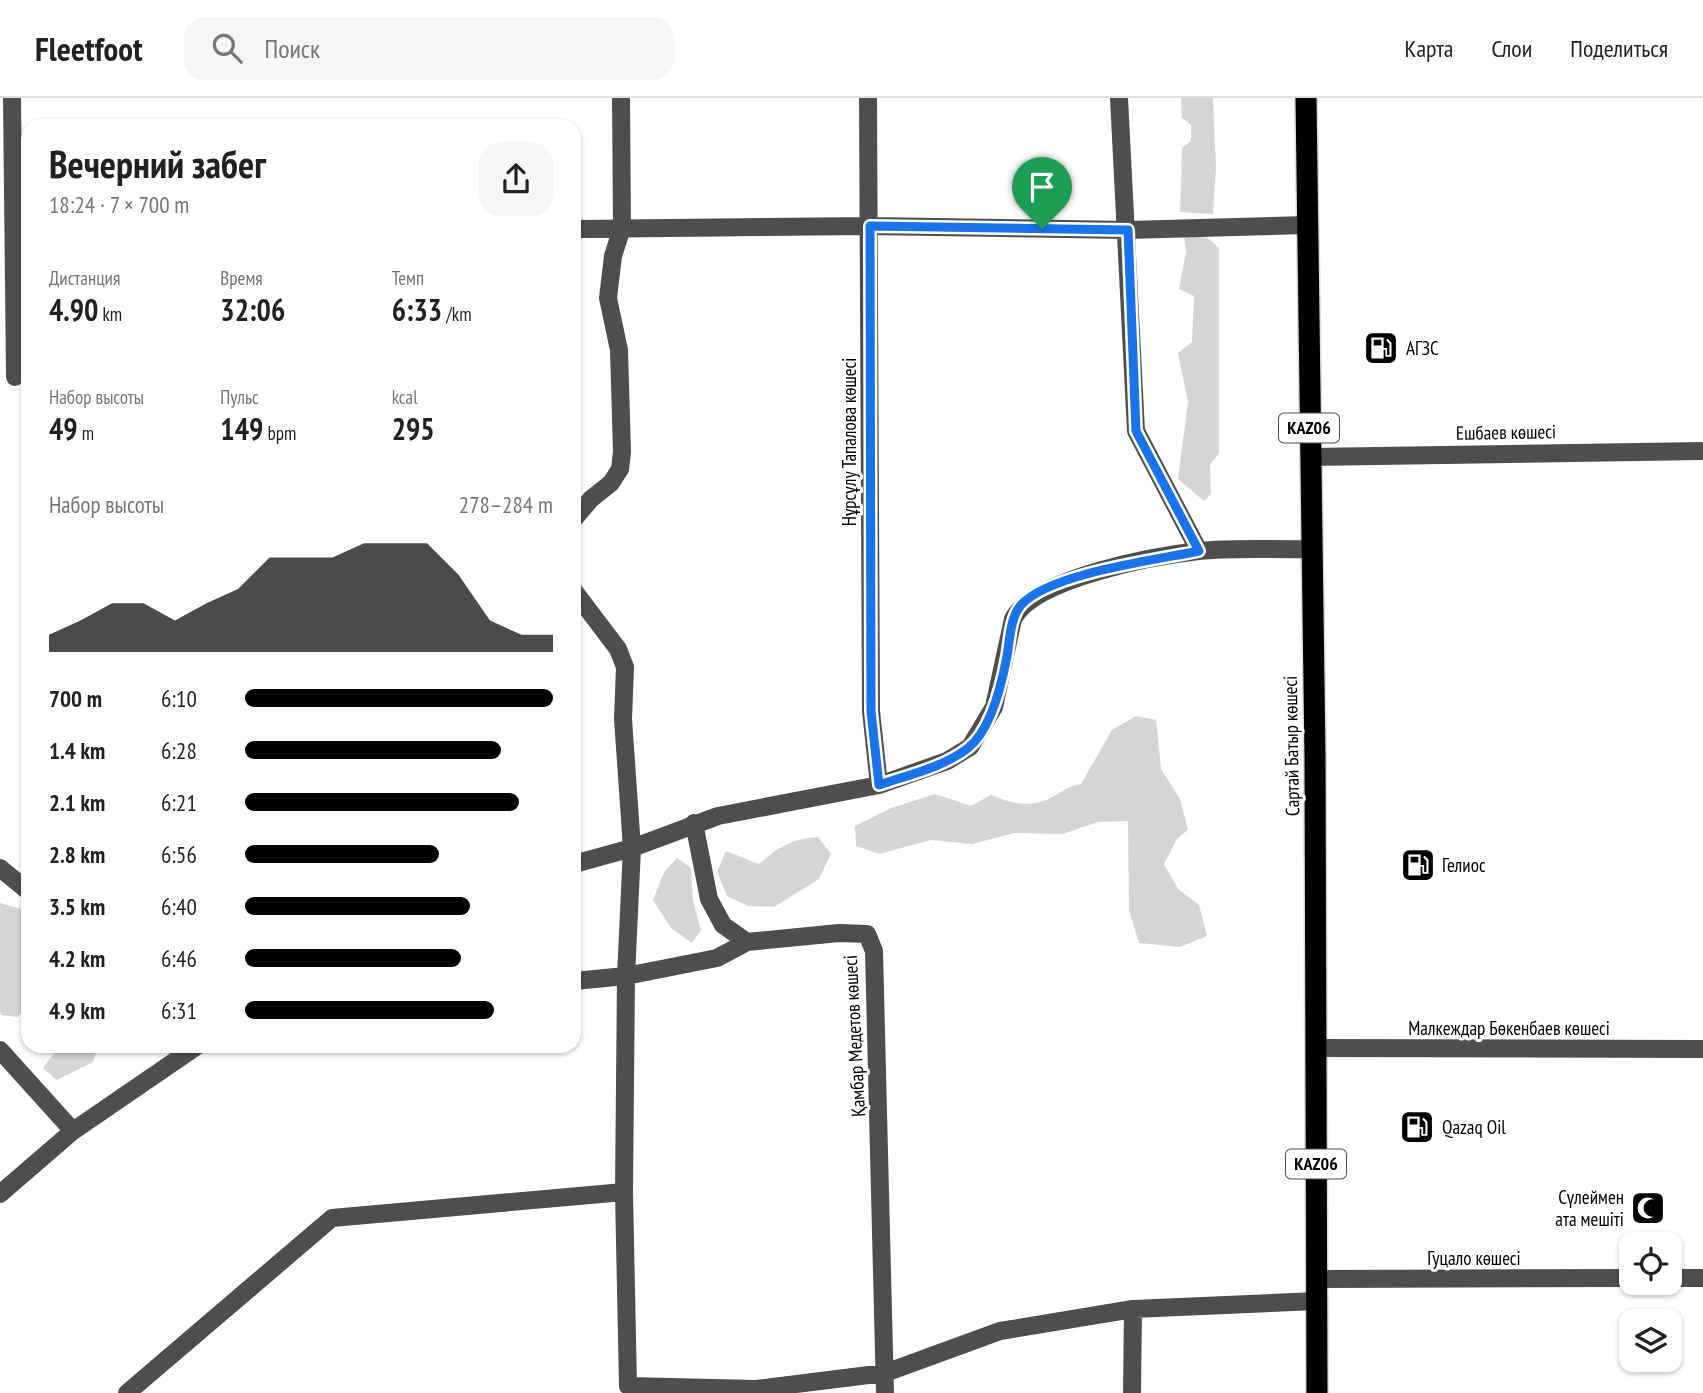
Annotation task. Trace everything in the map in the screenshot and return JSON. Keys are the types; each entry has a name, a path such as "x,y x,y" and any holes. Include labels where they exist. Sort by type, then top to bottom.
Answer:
{"highway":[{"name":"Сартай Батыр көшесі","path":"1306,98 1317,1393"}],"street":[{"path":"12,98 15,377"},
{"path":"581,512 611,483 620,469 619,350 608,298 613,256 622,228 621,98"},
{"name":"Нұрсұлу Тапалова көшесі","path":"869,98 871,711 879,785"},
{"path":"1119,98 1128,230 1136,431 1199,551"},
{"path":"581,229 870,226 1128,230 1306,225"},
{"name":"Ешбаев көшесі","path":"1310,457 1703,451"},
{"path":"581,862 632,848 718,816 879,785 947,761 970,747 994,707 1013,619 1025,602 1053,585 1080,576 1199,551 1311,549"},
{"path":"581,600 618,649 625,667 623,719 632,848 626,975 624,1192 627,1390 756,1389 885,1373 1000,1331 1133,1310 1317,1301"},
{"path":"581,980 626,975 717,958 747,942 723,925 709,899 694,823"},
{"path":"0,868 21,885"},
{"name":"Қамбар Медетов көшесі","path":"747,942 839,933 866,934 874,951 885,1393"},
{"name":"Малкеждар Бөкенбаев көшесі","path":"1315,1048 1703,1049"},
{"path":"0,1051 73,1132"},
{"path":"0,1194 73,1132 187,1053"},
{"path":"127,1393 332,1218 624,1192"},
{"path":"1682,1278 1703,1278"},
{"name":"Гуцало көшесі","path":"1317,1279 1619,1279"},
{"path":"1132,1393 1133,1310"}],"shaded area":[{"path":"1181,98 1213,98 1216,168 1213,214 1180,212 1182,148 1191,141 1191,125 1182,118"},
{"path":"1184,235 1208,238 1219,248 1219,454 1210,464 1211,494 1204,501 1178,479 1188,402 1178,353 1192,342 1194,296 1179,289 1186,252"},
{"path":"1136,716 1156,720 1161,769 1180,799 1188,830 1177,839 1164,864 1178,889 1199,905 1207,936 1180,947 1139,943 1129,910 1128,821 1098,822 1063,834 1014,833 972,844 931,840 879,854 856,846 855,826 891,808 935,794 971,806 991,795 1011,802 1032,804 1081,784 1112,730"},
{"path":"818,837 831,854 819,879 774,907 748,906 727,896 717,872 726,851 759,864 786,845 801,839"},
{"path":"677,858 691,868 693,901 701,930 692,943 671,928 653,900 664,872"},
{"path":"0,903 21,909 21,1013 17,1017 1,1015"},
{"path":"54,1053 96,1053 93,1062 57,1080 43,1068"}],"place":[{"name":"АГЗС","path":"1381,348"},
{"name":"Гелиос","path":"1418,865"},
{"name":"Qazaq Oil","path":"1417,1127"},
{"name":"Сүлеймен ата мешіті","path":"1648,1208"}],"route":[{"path":"870,226 1042,229 1128,230 1136,431 1199,551 1080,576 1053,585 1025,602 1013,619 994,707 970,747 947,761 879,785 871,711 870,226"}]}
